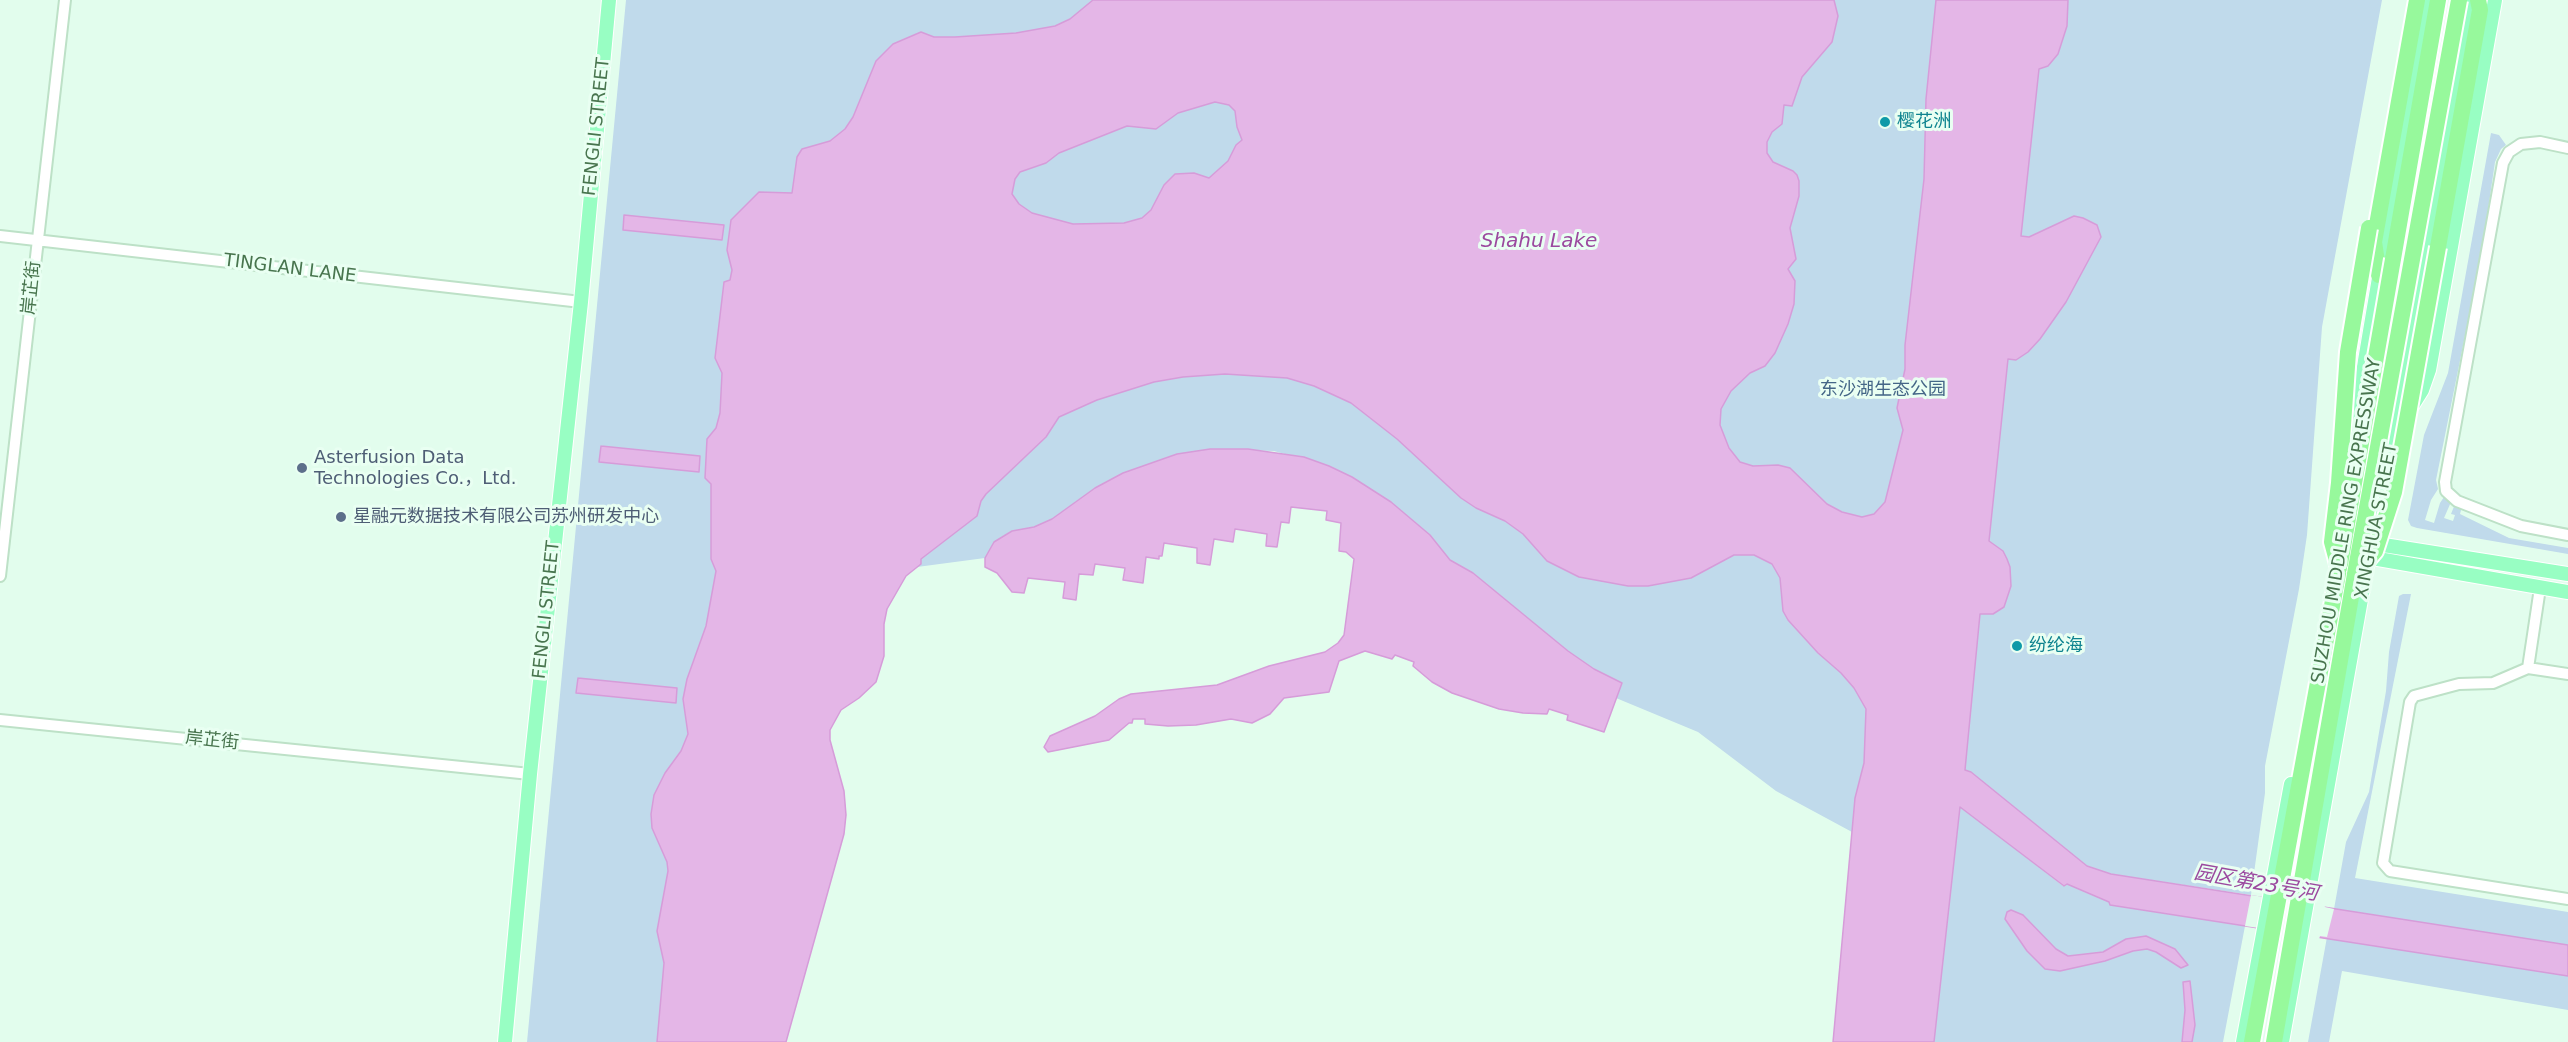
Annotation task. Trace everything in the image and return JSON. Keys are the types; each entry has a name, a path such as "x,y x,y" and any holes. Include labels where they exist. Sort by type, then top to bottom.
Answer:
{"highway":[{"path":"2408,0 2348,352 2339,483 2331,543 2347,571 2375,550 2394,492 2479,2"},
{"path":"2379,275 2374,242 2417,0"},
{"name":"SUZHOU MIDDLE RING EXPRESSWAY","path":"2274,1042 2438,0"},
{"name":"SUZHOU MIDDLE RING EXPRESSWAY","path":"2252,1042 2347,571 2458,0"}],"main road":[{"name":"FENGLI STREET","path":"505,1042 530,774 581,302 609,0"},
{"name":"XINGHUA STREET","path":"2244,1042 2269,898 2337,547 2355,414 2426,0"},
{"path":"2394,433 2422,390 2429,370 2495,0"},
{"name":"XINGHUA STREET","path":"2282,1042 2368,558 2379,518 2479,2"},
{"path":"2337,547 2372,543 2568,574"},
{"path":"2337,547 2368,558 2568,592"}],"street":[{"name":"岸芷街","path":"0,576 65,0"},
{"path":"2568,148 2531,141 2514,147 2503,163 2445,482 2446,491 2457,501 2521,526 2568,535"},
{"name":"TINGLAN LANE","path":"0,236 581,302"},
{"path":"2528,668 2540,588"},
{"path":"2568,674 2528,668 2493,683 2459,684 2414,696 2410,702 2383,863 2390,871 2568,899"},
{"name":"岸芷街","path":"0,720 530,774"}],"green space":[{"name":"东沙湖生态公园","path":"626,0 2382,0 2322,327 2307,535 2265,766 2265,793 2251,895 2111,874 2087,866 1971,772 1965,770 1852,832 1776,791 1698,732 1616,698 1621,683 1594,669 1568,651 1473,573 1450,560 1430,535 1391,502 1352,477 1329,466 1274,451 1210,449 1177,454 1123,473 1095,488 1052,519 1034,527 1011,531 994,542 985,558 917,567 906,576 664,963 657,1042 527,1042"},
{"path":"2491,133 2499,135 2506,145 2501,149 2495,162 2482,251 2436,480 2438,489 2431,500 2425,520 2434,523 2444,497 2451,502 2444,518 2453,521 2455,515 2451,514 2455,504 2462,506 2460,514 2509,538 2568,548 2568,554 2417,528 2411,526 2408,520 2424,435 2448,373"},
{"path":"2411,594 2355,878 2568,912 2568,945 2334,909 2346,842 2369,792 2386,691 2389,652 2399,596"},
{"path":"1960,806 2063,886 2067,884 2109,902 2110,905 2245,926 2223,1042 1934,1042"},
{"path":"2327,937 2568,976 2568,1010 2342,971 2329,1042 2308,1042"}],"water":[{"name":"Shahu Lake","path":"1093,0 1834,0 1838,16 1832,42 1802,77 1792,106 1784,105 1782,124 1772,132 1767,142 1767,153 1773,162 1793,171 1799,181 1799,196 1790,228 1796,259 1788,269 1795,281 1794,304 1775,353 1765,366 1750,373 1731,391 1721,409 1720,425 1729,448 1740,462 1753,466 1778,465 1790,468 1827,504 1842,512 1862,517 1874,514 1885,502 1903,430 1897,408 1905,369 1905,345 1924,179 1926,99 1936,0 2068,0 2067,26 2058,54 2048,66 2039,69 2021,236 2029,237 2074,216 2097,225 2101,237 2066,302 2040,339 2028,352 2016,360 2008,359 1989,541 2003,551 2007,559 2011,586 2004,607 1993,614 1980,614 1965,770 1971,772 2087,866 2111,874 2568,945 2568,976 2110,905 2109,902 2067,884 2064,886 1960,807 1934,1042 1833,1042 1855,798 1864,763 1866,709 1854,688 1841,673 1818,653 1788,620 1783,611 1780,578 1772,564 1754,555 1734,555 1691,578 1648,586 1628,586 1579,577 1547,561 1523,534 1505,521 1476,508 1461,498 1397,439 1351,403 1314,386 1287,378 1225,374 1154,382 1097,400 1059,417 1046,437 986,494 981,501 977,516 921,559 921,564 906,576 887,609 884,624 884,656 876,682 859,698 841,710 830,730 830,740 844,791 846,815 844,834 786,1042 657,1042 664,963 657,931 668,871 667,862 652,828 651,814 654,795 665,773 681,751 688,734 683,699 687,679 706,626 716,571 711,559 711,484 705,478 707,439 716,428 720,413 722,373 715,358 724,282 730,280 732,270 727,250 731,220 759,192 792,193 797,157 802,149 830,141 845,129 853,117 876,61 893,44 921,32 934,37 1016,33 1055,26 1070,19","holes":["1215,102 1229,105 1235,111 1237,127 1242,140 1236,145 1228,161 1209,178 1194,173 1175,174 1164,185 1151,210 1142,218 1124,223 1073,224 1032,213 1019,204 1012,194 1015,179 1020,172 1046,163 1059,153 1127,126 1156,129 1178,113"]},
{"path":"624,215 724,225 722,240 623,230"},
{"path":"601,446 700,456 699,472 599,462"},
{"path":"1210,449 1248,449 1304,457 1352,477 1391,502 1430,535 1450,560 1473,573 1568,651 1594,669 1622,683 1604,732 1567,720 1568,715 1549,709 1547,714 1499,709 1452,693 1432,682 1413,666 1414,662 1395,655 1392,659 1365,651 1339,661 1329,692 1284,698 1270,714 1252,723 1231,719 1196,725 1168,726 1145,724 1145,719 1133,719 1132,723 1109,740 1048,752 1044,747 1050,736 1095,716 1119,699 1131,694 1217,685 1269,666 1325,652 1338,643 1344,635 1354,559 1346,552 1339,551 1341,523 1326,520 1327,511 1291,507 1289,523 1281,522 1277,547 1266,546 1267,534 1235,529 1233,542 1214,539 1210,565 1197,563 1197,548 1164,543 1162,556 1159,556 1159,559 1146,557 1143,583 1123,580 1125,568 1095,564 1093,575 1079,574 1076,600 1063,598 1065,582 1028,578 1024,593 1012,592 997,573 985,567 985,558 994,542 1012,531 1034,527 1052,519 1095,488 1123,473 1177,454"},
{"path":"578,678 677,688 676,703 576,693"},
{"path":"2011,910 2023,915 2056,949 2068,956 2103,952 2126,939 2146,936 2175,949 2188,965 2181,968 2147,949 2060,971 2045,969 2027,951 2005,919 2007,912"},
{"path":"2190,981 2195,1025 2192,1042 2182,1042 2185,1010 2183,982"}],"pier":[{"path":"2251,895 2324,904 2325,907 2334,909 2327,937 2320,936 2319,939 2263,932 2259,928 2245,926"}],"place":[{"name":"樱花洲","path":"1885,122"},
{"name":"Asterfusion Data Technologies Co.，Ltd.","path":"302,468"},
{"name":"星融元数据技术有限公司苏州研发中心","path":"341,517"},
{"name":"纷纶海","path":"2017,646"}],"water label":[{"name":"园区第23号河","path":"2256,884"}]}
